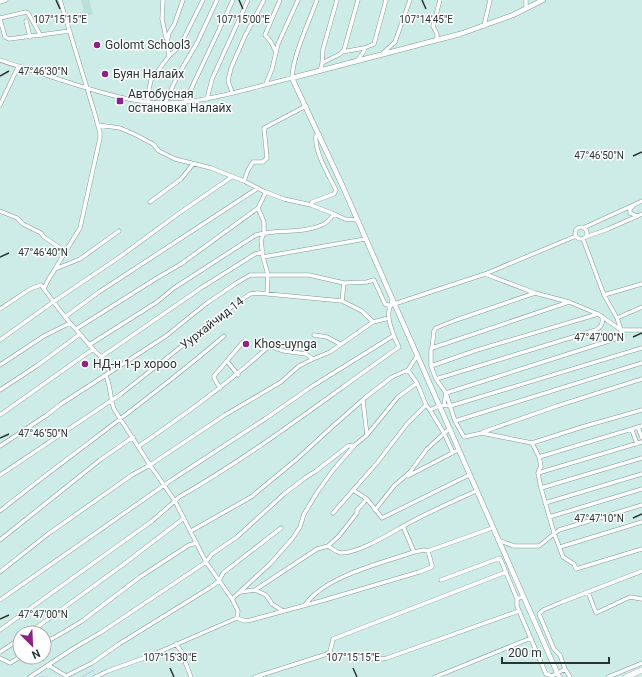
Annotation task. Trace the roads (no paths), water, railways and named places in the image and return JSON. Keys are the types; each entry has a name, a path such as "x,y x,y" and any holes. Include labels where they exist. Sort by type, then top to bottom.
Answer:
{"highway":[{"path":"627,677 642,670"}],"main road":[{"path":"543,0 513,15 484,26 437,40 292,78 319,134 392,304 441,405 454,440 456,451 469,475 558,675"}],"street":[{"path":"0,2 6,0"},
{"path":"44,289 80,228 100,138 88,88 60,0"},
{"path":"163,0 162,19 169,56"},
{"path":"167,42 169,33 174,25 183,0"},
{"path":"148,102 151,80 169,56 180,46 203,0"},
{"path":"164,103 197,43 217,0"},
{"path":"185,102 233,0"},
{"path":"207,99 212,79 248,0"},
{"path":"232,92 228,81 231,68 245,36 264,0"},
{"path":"276,52 271,42 265,35 280,0"},
{"path":"266,84 272,69 276,52 298,0"},
{"path":"0,60 106,94 148,102 185,102 207,99 292,78 298,51 317,0"},
{"path":"320,71 322,63 322,49 337,0"},
{"path":"342,52 344,50 358,0"},
{"path":"322,63 342,52 364,48 374,44 386,0"},
{"path":"383,53 395,42 410,0"},
{"path":"437,40 437,34 433,26 440,0"},
{"path":"484,26 490,0"},
{"path":"526,0 526,9"},
{"path":"41,36 26,12 0,19 5,37 9,39 41,36 70,31"},
{"path":"26,22 30,37"},
{"path":"357,61 363,53 364,48"},
{"path":"0,105 18,67"},
{"path":"244,181 248,170 254,162 263,162 267,158 264,128 306,106"},
{"path":"98,125 120,128 147,141 164,154 175,159 211,168 233,176 284,199 311,205 345,219 357,220"},
{"path":"311,205 312,202 334,194 336,190 317,150 315,140 316,136 319,134"},
{"path":"150,202 181,179 193,164"},
{"path":"0,340 233,176"},
{"path":"65,317 100,292 258,188"},
{"path":"76,329 181,264 258,208 266,192"},
{"path":"576,236 576,230 642,201"},
{"path":"634,205 630,209 630,213 637,216"},
{"path":"258,208 264,222 264,233 261,240 264,252 263,257 268,275 267,294"},
{"path":"0,211 17,218 23,224 41,233 44,237 66,252"},
{"path":"89,345 157,302 174,288 256,235 323,225 334,214"},
{"path":"576,236 580,239 584,238 642,214"},
{"path":"441,405 446,393 621,336 621,330 617,318 604,295 584,238 586,231 583,228"},
{"path":"55,269 80,259 119,231"},
{"path":"0,446 48,415 61,404 166,336 206,303 250,275 309,275 344,284 374,280 385,304 392,304 485,274 576,236"},
{"path":"263,257 365,239"},
{"path":"101,357 201,288 255,254 264,252"},
{"path":"485,274 535,293 569,302 602,316 621,330 642,330"},
{"path":"344,284 342,301 362,311 373,322"},
{"path":"604,295 642,284"},
{"path":"0,309 30,289 41,285 70,323 101,357 110,372"},
{"name":"Уурхайчид 14","path":"0,475 121,394 250,294 258,293 342,301"},
{"path":"464,437 455,421 446,393 436,379 431,366 431,349 434,331 436,328 535,293"},
{"path":"432,348 569,302"},
{"path":"0,630 152,521 179,497 236,463 285,430 399,347 393,336 389,318 389,311 392,304"},
{"path":"617,318 642,307"},
{"path":"431,366 477,350 598,314"},
{"path":"436,379 596,330 603,323 602,316"},
{"path":"0,572 48,534 132,475 150,465 225,415 281,382 300,366 330,352 373,322 389,318"},
{"path":"0,365 44,336 70,323"},
{"path":"0,390 38,365 80,334"},
{"path":"314,335 327,337 340,344"},
{"path":"0,511 182,372 224,336"},
{"path":"0,600 164,486 311,387 393,336"},
{"path":"220,388 214,376 243,342"},
{"path":"139,446 238,375 269,346 284,351 306,354 313,359"},
{"path":"430,410 441,405 450,406 642,348"},
{"path":"0,415 93,349"},
{"path":"191,531 251,497 297,460 333,426 392,377 408,370 417,356"},
{"path":"227,361 238,375"},
{"path":"455,421 642,363"},
{"path":"401,480 456,451 426,405 417,382 408,370"},
{"path":"106,376 111,392 110,400 150,465 175,501 206,562 232,599 238,611 237,618"},
{"path":"454,440 482,433 557,406 642,379"},
{"path":"232,599 270,564 292,539 300,527 304,514 334,469 355,446 367,436 398,397 417,382"},
{"path":"363,401 367,436"},
{"path":"333,513 376,463 406,424 426,405"},
{"path":"482,433 532,443 642,410"},
{"path":"540,457 559,450 640,427 642,438"},
{"path":"376,510 387,493 410,472 427,449 449,429"},
{"path":"632,430 637,444"},
{"path":"0,540 133,437"},
{"path":"538,473 642,442"},
{"path":"532,443 540,457 541,466 538,473 554,533 564,557 574,564 576,569 642,549"},
{"path":"52,662 100,633 206,562 212,554 237,537 284,494 348,446 355,446"},
{"path":"541,488 642,458"},
{"path":"545,503 642,474"},
{"path":"353,490 367,499 382,518 469,475"},
{"path":"549,517 642,489"},
{"path":"328,546 342,553 352,551 378,540 402,526 476,491"},
{"path":"240,592 255,590 308,553 328,546 339,536 357,513 357,510 367,499"},
{"path":"497,540 514,546 539,546 547,541 554,533 578,524 642,505"},
{"path":"40,625 184,518"},
{"path":"560,547 642,522"},
{"path":"402,526 414,552"},
{"path":"30,677 48,665 68,676 92,663 119,644 211,588 219,581 223,573 281,528"},
{"path":"305,605 311,596 346,575 414,552 424,550 428,551 492,528"},
{"path":"52,639 64,632 189,545 197,543"},
{"path":"95,677 102,676 237,618 245,621 380,584 430,568 432,565 428,551"},
{"path":"441,580 500,558 517,599 517,606 546,674 550,676 558,675 565,669"},
{"path":"570,677 565,669 560,655 554,649 539,614 550,607 642,570"},
{"path":"255,677 324,655 330,652 333,638 506,572"},
{"path":"255,590 266,596 272,604 283,610"},
{"path":"588,592 596,612 630,597 642,599"},
{"path":"517,599 522,597"},
{"path":"369,659 378,657 387,658 519,611"},
{"path":"435,677 531,638"},
{"path":"0,652 12,644"},
{"path":"176,644 182,651 191,677"},
{"path":"0,658 10,663 12,662"},
{"path":"608,677 642,663"},
{"path":"626,670 627,677"}],"waterway":[{"path":"82,677 94,670"},
{"path":"39,677 47,677"}],"place":[{"name":"Golomt School3","path":"97,45"},
{"name":"Буян Налайх","path":"105,74"},
{"name":"Автобусная остановка Налайх","path":"120,101"},
{"name":"Khos-uynga","path":"246,344"},
{"name":"НД-н 1-р хороо","path":"85,364"}]}
